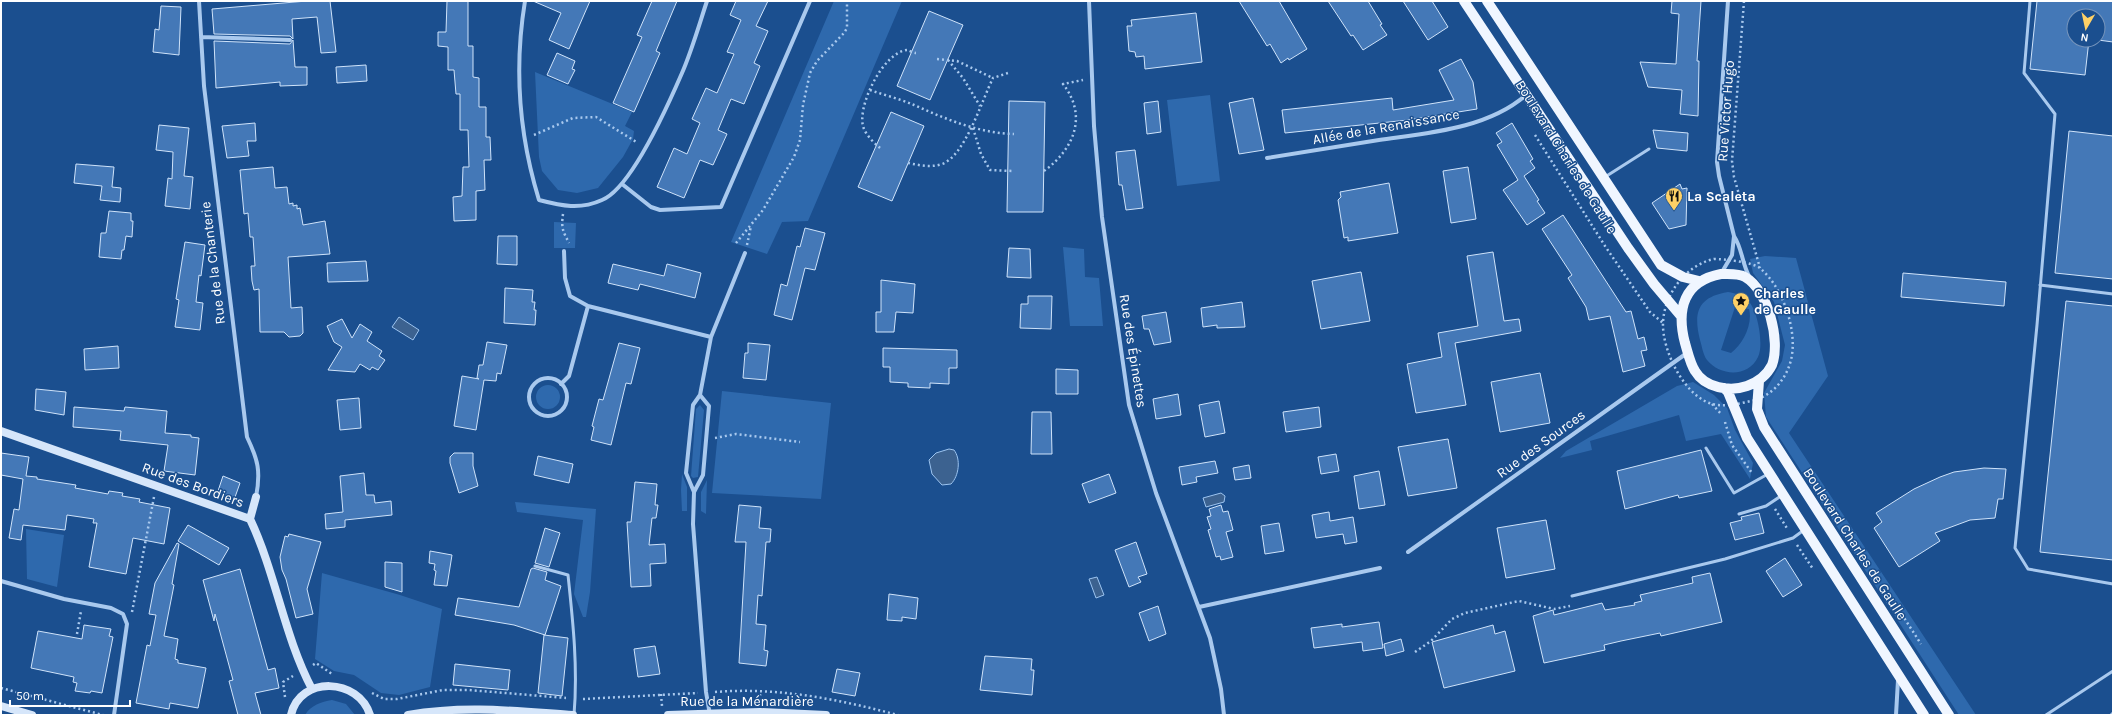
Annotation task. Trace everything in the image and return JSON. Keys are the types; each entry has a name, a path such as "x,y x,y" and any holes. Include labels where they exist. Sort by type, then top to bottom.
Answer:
{"main road":[{"name":"Boulevard Charles de Gaulle","path":"1464,1 1628,248 1654,284 1681,316"},
{"name":"Boulevard Charles de Gaulle","path":"1487,1 1662,265 1683,277 1699,281"},
{"path":"1721,274 1739,275 1754,284 1765,300 1776,343 1775,354 1770,369 1759,381 1743,387 1724,388 1710,384 1696,372 1683,334 1681,316 1686,298 1699,281 1721,274"},
{"name":"Boulevard Charles de Gaulle","path":"1759,381 1757,409 1764,427 1949,715"},
{"path":"1724,388 1728,392 1747,438 1924,715"}],"street":[{"name":"Rue de la Chanterie","path":"199,1 204,86 247,437 258,460 260,476 250,519"},
{"path":"525,1 518,82 524,139 529,166 540,200 564,206 582,206 603,200 622,184 645,148 682,72 707,1"},
{"path":"622,184 651,207 660,210 721,207 810,1"},
{"name":"Rue des Épinettes","path":"1089,1 1092,80 1102,217 1128,405 1156,493 1210,638 1224,715"},
{"name":"Rue Victor Hugo","path":"1728,1 1717,162 1734,236 1739,244 1746,269 1754,284"},
{"path":"201,37 290,40"},
{"name":"Allée de la Renaissance","path":"1268,158 1427,133 1478,121 1516,104 1526,95"},
{"name":"Rue Victor Hugo","path":"1721,274 1732,255 1734,236"},
{"path":"564,251 564,278 570,296 588,306 711,337"},
{"path":"710,714 706,692 693,524 694,492 686,473 693,405 700,395 711,337 723,305 746,253"},
{"path":"561,384 569,376 588,306"},
{"name":"Rue des Sources","path":"1408,552 1688,352"},
{"path":"549,378 561,384 566,392 566,400 562,409 555,414 542,414 531,406 529,397 531,388 536,381 549,378"},
{"path":"694,492 703,475 709,406 700,395"},
{"name":"Rue des Bordiers","path":"1,431 250,519 264,549 302,670 312,690"},
{"path":"1199,607 1380,568"},
{"path":"1,581 119,611 127,619 114,715"},
{"path":"1896,715 1899,677"},
{"path":"291,715 300,698 312,690 324,686 337,686 350,690 360,698 368,708 370,715"},
{"path":"1,706 32,715"},
{"path":"408,715 439,710 477,708 573,715"},
{"name":"Rue de la Ménardière","path":"668,715 760,712 826,715"}],"lane":[{"path":"2030,1 2024,73 2055,114 2015,548 2028,569 2113,584"},
{"path":"1603,178 1649,149"},
{"path":"2040,285 2113,294"},
{"path":"1706,448 1734,493 1769,473"},
{"path":"1739,514 1766,506 1783,495"},
{"path":"1572,596 1725,559 1793,538 1805,529"},
{"path":"535,566 568,575 576,649 576,699 573,715"},
{"path":"2046,715 2113,671"}],"path":[{"path":"746,253 752,226 776,191 794,157 800,140 803,105 810,73 817,61 847,28 847,1"},
{"name":"Rue Victor Hugo","path":"1744,1 1732,161 1734,177 1760,268"},
{"path":"880,148 872,142 863,128 862,113 870,90 877,75 898,54 907,50 916,53"},
{"path":"937,59 957,61 993,78 1008,73"},
{"path":"948,60 963,78 980,106"},
{"path":"908,163 928,166 943,164 958,150 972,128 993,78"},
{"path":"1044,171 1055,162 1076,131 1073,103 1062,84 1092,80"},
{"path":"870,90 912,105 943,119 972,128 1014,134"},
{"path":"524,139 573,118 596,117 645,148"},
{"path":"972,128 981,154 990,170 1013,171"},
{"name":"Boulevard Charles de Gaulle","path":"1533,130 1614,259 1650,312 1663,323"},
{"path":"564,206 561,227 564,237 569,242 564,251"},
{"path":"736,243 744,231 752,226"},
{"path":"1688,272 1706,260 1724,258"},
{"path":"1752,265 1760,268 1774,284 1784,307"},
{"path":"1666,308 1663,323 1670,354"},
{"path":"1712,404 1721,413 1732,445 1752,474"},
{"path":"706,440 736,434 800,442"},
{"path":"127,619 133,612 154,496 159,486"},
{"path":"1777,513 1788,531"},
{"path":"1800,548 1815,571"},
{"path":"1415,652 1431,641 1452,619 1465,613 1519,601 1554,609 1570,606"},
{"path":"77,634 83,603"},
{"path":"1,688 103,715"},
{"path":"400,698 442,690 469,690 576,699 661,694"},
{"path":"760,691 784,692 842,700 898,715"}],"shaded area":[{"path":"834,1 902,1 808,221 782,222 767,254 731,242"},
{"path":"535,72 632,112 625,126 634,131 633,139 623,157 598,188 577,193 558,190 542,171 539,157"},
{"path":"1210,95 1220,181 1177,186 1167,100"},
{"path":"554,222 576,223 575,248 554,248"},
{"path":"1063,247 1084,249 1085,277 1099,278 1103,326 1070,326"},
{"path":"1765,256 1796,258 1828,376 1789,433 1976,715 1959,715 1766,417 1764,393 1782,361 1785,345 1774,302 1753,273 1750,259"},
{"path":"1728,292 1745,298 1752,306 1755,313 1759,329 1760,352 1758,357 1748,369 1726,372 1713,365 1704,356 1698,330 1698,314 1700,307 1704,302 1718,294","holes":["1735,307 1749,309 1750,321 1743,339 1731,353 1721,350"]},
{"path":"399,317 419,330 413,340 392,327"},
{"path":"1693,382 1714,395 1727,408 1735,430 1753,463 1750,479 1721,434 1686,441 1679,415 1590,441 1592,450 1560,458 1566,451 1677,386"},
{"path":"548,385 556,389 560,397 556,405 548,409 540,405 536,397 540,389"},
{"path":"722,391 831,403 821,499 712,493"},
{"path":"700,405 704,410 698,477 693,478 691,476 696,409"},
{"path":"949,449 954,450 958,458 958,467 954,481 951,484 942,485 932,474 929,460 936,453"},
{"path":"682,474 687,487 687,511 682,511"},
{"path":"707,480 706,514 701,511 701,492"},
{"path":"1221,493 1225,496 1224,502 1206,507 1203,498"},
{"path":"515,502 596,509 590,592 586,617 583,617 574,594 583,520 517,512"},
{"path":"26,529 64,535 57,587 27,579"},
{"path":"322,573 400,595 442,609 430,687 399,695 381,693 354,675 334,671 315,659"},
{"path":"1097,577 1104,595 1096,598 1089,579"},
{"path":"332,700 346,704 355,715 305,715 317,704"}],"building":[{"path":"307,1 330,1 336,52 321,53 317,17 292,19 293,39 290,36 214,34 212,9"},
{"path":"447,1 468,1 468,46 473,46 473,77 479,78 479,107 486,107 486,137 490,137 491,160 484,160 485,190 476,191 476,220 454,221 453,197 462,196 463,167 469,167 468,130 460,130 460,94 456,94 454,70 448,70 448,47 438,46 438,32 446,32"},
{"path":"533,1 590,1 569,49 549,40 561,13"},
{"path":"652,1 677,1 656,51 660,53 634,112 613,103 642,37 637,35"},
{"path":"736,1 768,1 756,26 768,31 754,63 760,66 744,104 731,99 718,130 727,134 713,165 700,160 684,198 657,187 674,148 687,154 700,123 692,119 706,88 717,93 734,54 727,52 741,20 730,15"},
{"path":"1239,1 1279,1 1307,49 1281,63 1270,44 1267,46"},
{"path":"1328,1 1368,1 1382,24 1380,25 1387,35 1363,50 1353,35 1351,36"},
{"path":"1403,1 1432,1 1448,27 1428,40"},
{"path":"1672,1 1701,1 1697,61 1699,61 1698,116 1680,114 1682,90 1648,87 1640,62 1676,64 1679,14 1671,13"},
{"path":"2037,1 2113,1 2113,42 2106,41 2106,8 2066,8 2066,48 2088,48 2085,75 2030,69"},
{"path":"161,6 181,7 179,55 153,52 155,29 159,30"},
{"path":"929,11 963,25 930,100 897,86"},
{"path":"1196,13 1202,62 1145,69 1144,56 1136,57 1135,52 1129,51 1127,26 1132,26 1131,20"},
{"path":"293,40 295,67 307,67 307,85 280,86 280,82 216,88 214,41 290,44"},
{"path":"557,53 575,61 572,69 575,70 568,84 547,75"},
{"path":"1461,59 1473,82 1477,109 1408,120 1285,133 1282,110 1392,98 1393,110 1454,100 1439,70"},
{"path":"366,65 367,81 337,83 336,67"},
{"path":"1253,98 1264,150 1239,154 1229,103"},
{"path":"1009,101 1045,102 1043,212 1007,212"},
{"path":"1158,101 1161,132 1147,134 1144,103"},
{"path":"891,112 924,126 892,201 858,187"},
{"path":"255,123 256,141 247,141 249,156 227,158 222,126"},
{"path":"1512,123 1533,159 1530,161 1535,168 1524,176 1545,213 1527,225 1503,190 1518,180 1497,145 1502,142 1496,133"},
{"path":"159,125 189,128 184,176 193,177 190,209 165,206 168,178 172,179 173,152 156,150"},
{"path":"1653,130 1688,133 1687,151 1657,148"},
{"path":"2069,131 2113,136 2113,279 2055,273"},
{"path":"1135,150 1143,208 1126,210 1122,185 1119,185 1116,152"},
{"path":"76,164 114,167 112,187 121,188 120,202 100,200 102,186 74,183"},
{"path":"273,167 275,188 287,187 289,204 293,203 293,206 297,205 297,209 300,208 303,225 325,221 330,254 288,257 291,308 302,307 303,333 300,336 289,337 284,332 260,332 259,289 254,290 252,281 251,266 255,266 253,237 250,237 248,213 244,214 240,170"},
{"path":"1468,167 1476,219 1451,223 1443,171"},
{"path":"1389,183 1398,233 1348,241 1348,237 1344,238 1338,200 1341,197 1340,192"},
{"path":"1680,184 1682,189 1687,188 1686,225 1669,229 1652,203"},
{"path":"109,211 131,213 131,221 133,221 132,237 126,236 121,259 99,257 101,233 106,233"},
{"path":"1563,215 1626,312 1631,311 1638,339 1644,337 1647,350 1641,351 1645,366 1623,372 1610,316 1589,320 1586,307 1568,278 1572,275 1542,229"},
{"path":"805,228 825,233 815,270 805,268 792,320 774,315 781,284 787,286 797,246 800,247"},
{"path":"498,236 517,236 517,265 497,264"},
{"path":"185,242 205,245 201,276 199,275 196,302 203,303 200,330 175,327 179,300 176,299"},
{"path":"1009,248 1030,249 1031,278 1007,277"},
{"path":"1493,252 1504,321 1519,319 1521,331 1455,343 1466,405 1416,413 1407,364 1442,357 1438,333 1478,326 1467,256"},
{"path":"366,261 368,281 328,282 327,263"},
{"path":"613,264 664,276 667,264 701,273 695,298 640,284 638,290 608,283"},
{"path":"1361,272 1370,321 1321,329 1312,281"},
{"path":"1903,273 2006,282 2004,306 1901,297"},
{"path":"881,280 915,284 913,313 896,312 894,332 876,332 876,312 881,312"},
{"path":"505,288 533,290 532,302 535,302 534,310 536,310 535,325 504,323"},
{"path":"1028,296 1052,296 1051,329 1020,328 1021,304 1028,304"},
{"path":"2066,301 2113,306 2113,560 2040,552"},
{"path":"1242,302 1245,327 1217,328 1217,325 1203,327 1201,308"},
{"path":"1166,312 1171,342 1154,345 1149,329 1144,329 1142,316"},
{"path":"342,319 352,338 360,324 372,332 367,341 382,351 379,356 385,360 378,370 372,367 370,370 360,364 355,372 328,370 342,347 334,342 327,326"},
{"path":"487,342 507,345 501,374 497,373 496,381 484,380 476,430 454,426 462,376 479,379 477,378 479,365 483,365"},
{"path":"619,343 640,348 631,384 626,383 611,445 591,440 594,427 592,426 599,399 603,400"},
{"path":"748,343 770,345 766,380 743,378 745,353 748,353"},
{"path":"118,346 119,368 85,370 84,349"},
{"path":"883,348 957,350 957,368 949,368 949,384 930,383 930,388 908,387 908,383 890,382 890,367 883,367"},
{"path":"1056,369 1078,370 1078,394 1056,394"},
{"path":"1540,373 1550,423 1500,432 1491,382"},
{"path":"36,389 66,392 64,415 35,410"},
{"path":"1178,394 1181,415 1156,419 1153,399"},
{"path":"359,398 361,428 340,430 337,400"},
{"path":"1219,401 1225,433 1205,437 1199,405"},
{"path":"74,407 124,411 125,407 167,411 165,433 191,435 191,437 199,438 195,475 164,471 168,445 120,440 121,431 73,427"},
{"path":"1319,407 1321,427 1286,432 1283,412"},
{"path":"1032,412 1051,412 1052,454 1031,454"},
{"path":"1448,439 1457,488 1408,496 1398,447"},
{"path":"1701,450 1712,491 1679,498 1678,495 1625,509 1617,471"},
{"path":"1,453 29,457 26,476 76,485 75,488 108,494 109,491 123,493 122,496 140,499 139,502 170,508 164,544 133,538 126,574 89,567 97,523 93,523 94,519 67,515 65,530 23,525 21,540 9,538 14,509 19,510 23,479 1,475"},
{"path":"454,453 473,453 473,466 478,486 459,493 450,463 450,457"},
{"path":"1336,454 1339,471 1321,474 1318,457"},
{"path":"538,456 573,464 569,483 534,475"},
{"path":"1215,461 1218,473 1196,477 1197,482 1182,485 1179,467"},
{"path":"1249,465 1251,478 1235,480 1233,468"},
{"path":"1984,468 2006,469 2003,499 1998,499 1995,518 1970,520 1935,533 1940,541 1899,567 1874,528 1882,522 1876,513 1914,489 1940,477 1954,472"},
{"path":"1379,471 1385,505 1359,509 1354,476"},
{"path":"364,473 366,495 374,495 375,503 391,501 392,515 345,520 345,527 326,529 325,514 343,512 340,476"},
{"path":"1109,474 1116,493 1089,503 1082,484"},
{"path":"223,476 240,483 234,500 217,494"},
{"path":"635,482 657,484 655,505 658,505 656,518 652,518 649,545 665,544 666,563 650,564 651,586 631,587 627,522 631,522"},
{"path":"739,505 761,507 759,528 771,529 770,542 766,542 762,596 758,595 756,624 766,625 764,650 768,651 766,666 739,663 746,542 735,542"},
{"path":"1221,505 1223,512 1228,511 1233,530 1226,532 1233,557 1221,560 1220,556 1216,557 1208,530 1211,529 1207,517 1211,516 1209,509"},
{"path":"1329,512 1330,521 1353,517 1357,542 1345,544 1343,534 1316,538 1312,515"},
{"path":"1759,513 1764,533 1735,540 1730,523 1742,520 1741,517"},
{"path":"1546,520 1555,569 1506,578 1497,528"},
{"path":"1279,523 1284,551 1265,554 1261,526"},
{"path":"188,525 229,548 219,565 178,541"},
{"path":"545,528 560,533 549,567 535,563"},
{"path":"289,534 321,542 307,589 313,614 296,618 286,579 282,570 280,557 285,536 288,537"},
{"path":"1136,542 1147,574 1138,577 1141,582 1129,587 1115,550"},
{"path":"177,543 179,544 172,584 174,585 164,636 178,639 175,659 178,660 178,663 206,668 198,708 170,703 169,709 136,703 147,645 150,646 156,615 149,614 155,583"},
{"path":"430,551 452,555 447,586 434,585 436,571 434,570 435,564 429,563"},
{"path":"1785,558 1802,585 1783,597 1766,571"},
{"path":"385,562 402,563 402,592 385,587"},
{"path":"533,568 547,572 545,580 561,586 545,635 514,625 455,615 458,598 519,607 531,569"},
{"path":"240,569 268,670 275,668 279,688 255,693 261,715 238,715 229,681 233,680 215,614 214,621 203,580"},
{"path":"1710,573 1722,622 1661,636 1660,633 1621,641 1604,645 1605,650 1544,663 1533,616 1553,610 1554,615 1602,603 1605,610 1635,605 1634,603 1642,601 1640,595 1693,583 1692,577"},
{"path":"889,594 918,598 916,619 902,617 902,621 887,620"},
{"path":"1158,606 1166,634 1149,641 1139,613"},
{"path":"1379,622 1383,648 1363,651 1362,642 1314,648 1311,628 1342,624 1342,627"},
{"path":"84,625 111,629 109,636 113,637 102,693 75,691 77,683 73,682 74,677 31,668 38,631 82,639"},
{"path":"1493,625 1495,634 1505,631 1515,671 1444,688 1432,642"},
{"path":"544,635 568,638 562,696 538,693"},
{"path":"1401,639 1404,651 1386,656 1384,644"},
{"path":"655,646 660,674 638,677 634,649"},
{"path":"985,656 1032,659 1031,670 1034,670 1032,695 980,690"},
{"path":"455,664 510,670 508,690 453,685"},
{"path":"837,669 860,673 855,696 832,692"}],"place":[{"name":"La Scaleta","path":"1674,211"},
{"name":"Charles de Gaulle","path":"1741,316"}]}
